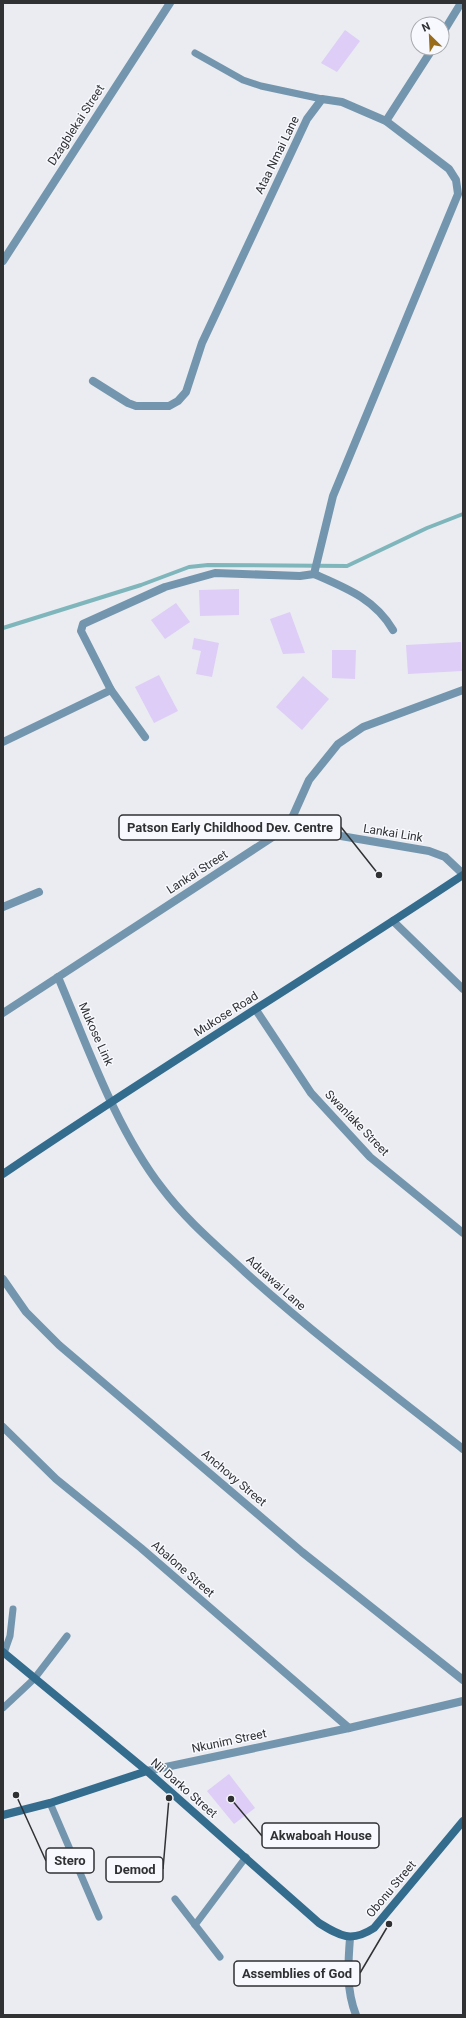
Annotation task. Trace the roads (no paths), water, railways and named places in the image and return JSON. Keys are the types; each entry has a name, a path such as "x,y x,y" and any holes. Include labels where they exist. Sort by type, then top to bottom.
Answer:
{"street":[{"name":"Dzagblekai Street","path":"3,261 170,3"},
{"path":"450,21 461,3"},
{"path":"386,121 428,56"},
{"path":"315,572 333,496 458,194 456,180 449,169 386,121 342,102 322,99"},
{"name":"Ataa Nmai Lane","path":"93,381 128,403 136,406 169,406 178,401 186,392 202,343 307,119 322,99"},
{"path":"145,737 111,690 81,632 83,624 93,618 165,587 215,573 300,576 315,572 355,592 385,615 393,630"},
{"path":"3,742 111,690"},
{"path":"288,827 309,780 338,744 363,727 463,690"},
{"name":"Lankai Link","path":"288,827 429,851 445,857 463,874"},
{"name":"Lankai Street","path":"3,1013 288,827"},
{"name":"Mukose Road","path":"3,1174 112,1100 256,1010 394,921 463,874"},
{"path":"3,907 39,892"},
{"path":"394,921 463,989"},
{"name":"Mukose Link","path":"58,977 112,1100"},
{"name":"Swanlake Street","path":"256,1010 311,1093 370,1157 463,1233"},
{"name":"Aduawai Lane","path":"112,1100 133,1144 148,1169 188,1220 296,1318 463,1449"},
{"name":"Anchovy Street","path":"3,1279 26,1312 64,1350 302,1552 463,1680"},
{"name":"Abalone Street","path":"3,1427 56,1479 141,1548 349,1728"},
{"name":"Nii Darko Street","path":"3,1652 146,1771 246,1857 318,1923 336,1934 350,1938"},
{"name":"Nkunim Street","path":"3,1814 50,1803 146,1771 349,1728 463,1701"},
{"name":"Obonu Street","path":"350,1938 363,1935 374,1928 463,1821"},
{"path":"350,1938 348,1982 351,2003 356,2015"}],"lane":[{"path":"195,53 243,80 261,86 322,99"},
{"path":"3,1652 10,1636 13,1609"},
{"path":"3,1708 34,1679 66,1636"},
{"path":"50,1803 100,1917"},
{"path":"195,1925 246,1857"},
{"path":"175,1899 220,1957"}],"waterway":[{"path":"3,628 141,585 189,567 208,565 347,566 427,528 463,514"}],"place":[{"name":"Patson Early Childhood Dev. Centre","path":"379,875"},
{"name":"Stero","path":"16,1795"},
{"name":"Demod","path":"169,1798"},
{"name":"Akwaboah House","path":"231,1799"},
{"name":"Assemblies of God","path":"389,1924"}]}
